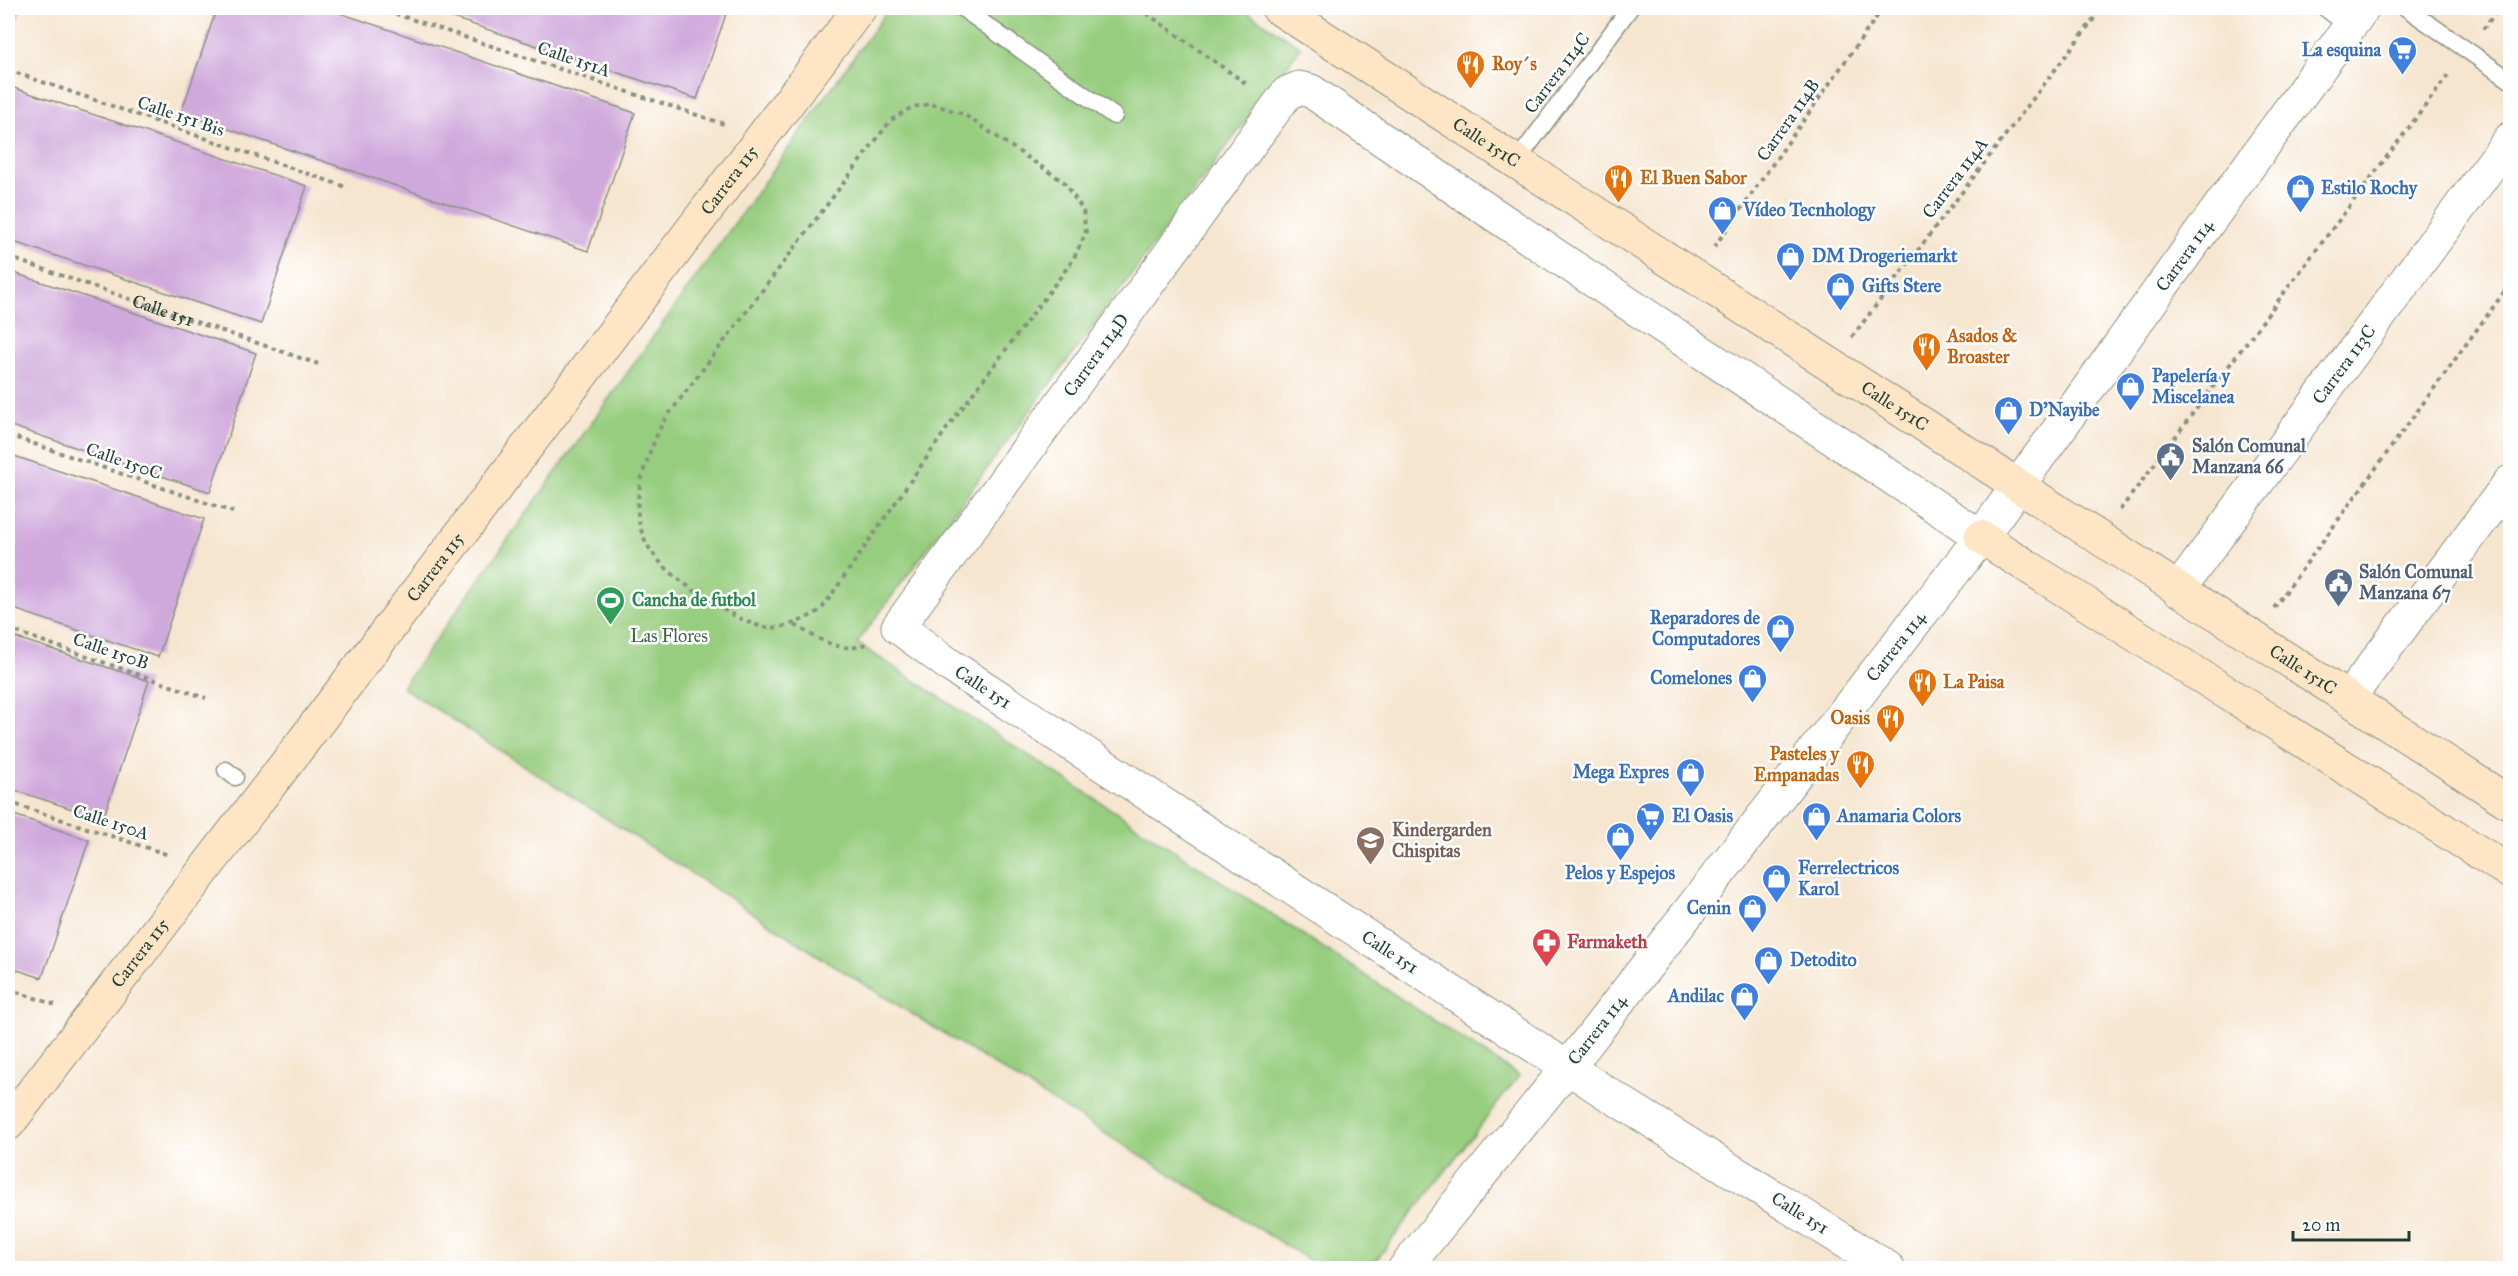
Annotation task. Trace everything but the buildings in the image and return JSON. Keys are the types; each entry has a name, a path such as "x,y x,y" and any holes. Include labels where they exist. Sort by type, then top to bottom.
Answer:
{"street":[{"name":"Carrera 115","path":"8,1124 207,867 860,8"},
{"name":"Calle 151C","path":"1278,8 2511,803"},
{"name":"Carrera 114","path":"1405,1269 1568,1067 1981,537 2346,14"},
{"path":"1288,97 1311,91 1528,239 1702,351 1981,537 2511,872"},
{"name":"Carrera 114D","path":"898,627 1288,97"},
{"name":"Carrera 113C","path":"2178,590 2511,139"},
{"path":"2348,699 2511,482"},
{"name":"Calle 151","path":"898,627 951,666 1568,1067 1888,1269"}],"lane":[{"path":"962,8 1114,116"},
{"name":"Carrera 114C","path":"1516,162 1630,8"},
{"path":"2406,8 2511,80"}],"path":[{"name":"Calle 151A","path":"378,8 762,137"},
{"path":"1138,8 1288,97"},
{"name":"Carrera 114B","path":"1694,277 1883,8"},
{"name":"Carrera 114A","path":"1830,366 2102,8"},
{"path":"2099,539 2499,8"},
{"name":"Calle 151 Bis","path":"8,70 346,187"},
{"path":"794,625 821,610 950,424 1073,260 1086,233 1083,210 1064,182 963,114 932,104 912,107 891,120 663,422 646,458 638,512 643,535 652,554 696,594 757,626 794,625 829,644 856,649 898,627"},
{"name":"Calle 151","path":"8,257 318,364"},
{"path":"2252,637 2511,284"},
{"name":"Calle 150C","path":"8,435 233,512"},
{"name":"Calle 150B","path":"8,629 206,698"},
{"name":"Calle 150A","path":"8,802 207,867"},
{"path":"8,989 41,1000"}],"green space":[{"path":"8,8 20,8 8,44"},
{"name":"Las Flores","path":"889,8 1241,8 1301,47 857,643 1519,1076 1370,1268 1322,1268 833,965 402,687"}],"place":[{"name":"La esquina","path":"2402,76"},
{"name":"Roy´s","path":"1471,90"},
{"name":"El Buen Sabor","path":"1619,204"},
{"name":"Estilo Rochy","path":"2300,214"},
{"name":"Vídeo Tecnhology","path":"1722,236"},
{"name":"DM Drogeriemarkt","path":"1791,282"},
{"name":"Gifts Stere","path":"1841,312"},
{"name":"Asados & Broaster","path":"1926,372"},
{"name":"Papelería y Miscelanea","path":"2131,412"},
{"name":"D'Nayibe","path":"2008,436"},
{"name":"Salón Comunal Manzana 66","path":"2171,482"},
{"name":"Salón Comunal Manzana 67","path":"2338,608"},
{"name":"Cancha de futbol","path":"611,626"},
{"name":"Reparadores de Computadores","path":"1781,654"},
{"name":"Comelones","path":"1753,704"},
{"name":"La Paisa","path":"1922,708"},
{"name":"Oasis","path":"1891,744"},
{"name":"Pasteles y Empanadas","path":"1860,790"},
{"name":"Mega Expres","path":"1690,798"},
{"name":"El Oasis","path":"1651,842"},
{"name":"Anamaria Colors","path":"1816,842"},
{"name":"Pelos y Espejos","path":"1620,862"},
{"name":"Kindergarden Chispitas","path":"1371,866"},
{"name":"Ferrelectricos Karol","path":"1777,904"},
{"name":"Cenin","path":"1752,934"},
{"name":"Farmaketh","path":"1546,968"},
{"name":"Detodito","path":"1769,986"},
{"name":"Andilac","path":"1745,1022"}]}
